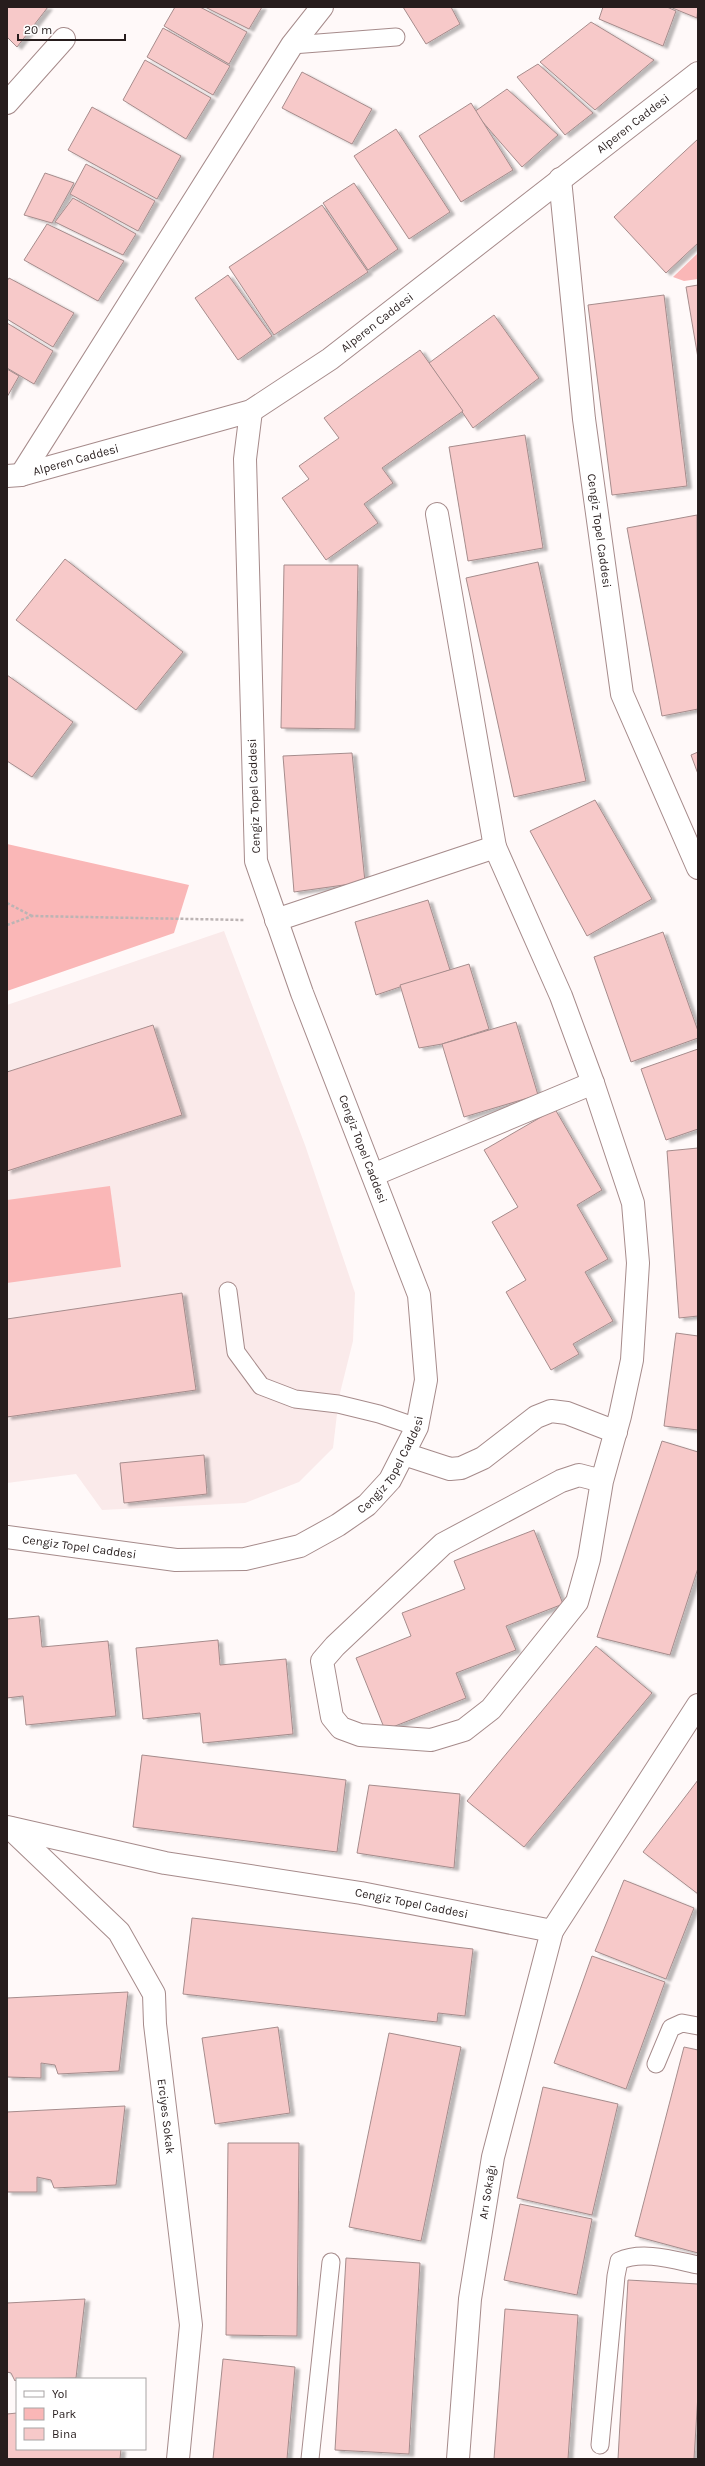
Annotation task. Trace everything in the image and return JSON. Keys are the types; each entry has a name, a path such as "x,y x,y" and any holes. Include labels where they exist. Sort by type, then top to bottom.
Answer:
{"street":[{"path":"14,476 292,45 322,7"},
{"path":"7,103 64,39"},
{"name":"Alperen Caddesi","path":"14,476 251,411 330,359 698,72"},
{"name":"Cengiz Topel Caddesi","path":"560,179 584,419 622,694 698,868"},
{"name":"Cengiz Topel Caddesi","path":"7,1538 176,1560 245,1559 300,1546 338,1525 367,1505 390,1480 417,1427 426,1380 418,1295 302,993 256,861 245,459 251,411"},
{"path":"437,514 495,847 561,996 593,1083 633,1203 638,1263 632,1360 616,1432 602,1481 589,1559 577,1602 534,1658 491,1709 464,1730 431,1740 360,1735 341,1728 332,1717 322,1661 335,1646 443,1544 561,1481 579,1475 602,1481"},
{"path":"276,920 495,847"},
{"path":"373,1175 593,1083"},
{"path":"404,1454 450,1469 461,1468 483,1458 536,1417 551,1411 567,1413 616,1432"},
{"path":"552,1931 698,1705"},
{"name":"Cengiz Topel Caddesi","path":"9,1828 164,1863 361,1893 552,1931"},
{"name":"Erciyes Sokak","path":"9,1828 119,1932 154,1994 155,2024 191,2325 178,2459"},
{"name":"Arı Sokağı","path":"458,2459 470,2299 493,2157 552,1931"}],"lane":[{"path":"292,45 396,38"},
{"path":"228,1291 236,1352 261,1386 295,1399 338,1404 379,1414 417,1427"},
{"path":"656,2064 671,2028 682,2023 698,2026"},
{"path":"600,2445 616,2276 619,2261 629,2256 650,2257 698,2265"},
{"path":"310,2459 331,2262"}],"path":[{"path":"7,903 32,916"},
{"path":"7,925 32,916 276,920"}],"shaded area":[{"path":"224,931 305,1145 355,1293 353,1341 339,1397 333,1448 299,1482 245,1503 102,1510 76,1474 7,1483 7,1005"}],"green space":[{"path":"698,253 698,279 684,281 673,277"},
{"path":"7,844 189,885 174,933 7,991"},
{"path":"110,1186 121,1267 7,1283 7,1200"}],"building":[{"path":"7,7 48,7 17,47 7,37"},
{"path":"175,7 200,7 247,32 229,64 164,26"},
{"path":"205,7 262,7 249,29"},
{"path":"403,7 451,7 460,24 426,44"},
{"path":"603,7 667,7 676,11 663,46 599,19"},
{"path":"670,7 698,7 697,18"},
{"path":"591,22 654,60 595,110 540,62"},
{"path":"163,28 230,66 213,95 147,57"},
{"path":"145,60 211,98 186,139 123,100"},
{"path":"538,64 593,113 565,135 517,77"},
{"path":"302,72 372,109 352,144 282,108"},
{"path":"507,89 558,135 522,167 474,112"},
{"path":"471,103 513,170 461,202 419,136"},
{"path":"92,107 181,156 157,199 68,150"},
{"path":"396,129 450,212 409,239 354,156"},
{"path":"698,139 698,243 666,273 614,217"},
{"path":"86,164 155,201 138,231 70,194"},
{"path":"45,173 74,183 52,223 24,215"},
{"path":"354,183 398,249 368,270 323,203"},
{"path":"73,198 136,234 123,255 55,222"},
{"path":"322,205 368,272 274,335 229,267"},
{"path":"47,224 124,261 98,301 24,260"},
{"path":"228,275 272,336 238,360 195,298"},
{"path":"9,278 74,313 53,347 7,319 7,281"},
{"path":"698,285 698,358 686,287"},
{"path":"664,295 687,486 612,495 588,305"},
{"path":"494,315 539,378 473,428 429,363"},
{"path":"7,323 53,351 34,384 7,368"},
{"path":"420,350 463,411 382,468 393,483 364,504 378,523 326,560 282,498 309,479 299,466 339,438 324,418"},
{"path":"7,369 19,376 7,397"},
{"path":"525,435 543,548 468,561 449,447"},
{"path":"697,515 698,709 662,716 627,528"},
{"path":"65,559 183,652 136,710 16,620"},
{"path":"538,562 586,781 514,797 466,578"},
{"path":"284,565 358,565 355,729 281,728"},
{"path":"7,675 73,722 32,777 7,761"},
{"path":"698,752 698,774 691,755"},
{"path":"352,753 365,882 294,892 283,756"},
{"path":"595,800 652,899 587,936 530,831"},
{"path":"428,900 450,970 376,995 355,922"},
{"path":"663,932 698,1031 698,1038 631,1062 594,957"},
{"path":"469,964 489,1029 442,1044 419,1048 400,985"},
{"path":"516,1022 538,1095 464,1117 442,1044"},
{"path":"153,1025 182,1115 7,1171 7,1072"},
{"path":"698,1049 698,1129 666,1140 641,1069"},
{"path":"555,1109 602,1190 577,1205 608,1259 585,1272 613,1321 573,1344 579,1354 551,1370 506,1292 526,1280 492,1222 518,1207 484,1150"},
{"path":"698,1148 698,1316 679,1318 667,1151"},
{"path":"182,1293 196,1390 7,1417 7,1319"},
{"path":"676,1333 698,1336 698,1430 664,1426"},
{"path":"662,1441 698,1452 698,1568 670,1655 597,1637"},
{"path":"204,1455 207,1494 124,1503 120,1463"},
{"path":"534,1530 563,1604 506,1626 516,1650 456,1673 466,1698 385,1730 356,1658 411,1636 402,1613 465,1589 454,1561"},
{"path":"39,1616 42,1647 108,1641 116,1716 26,1725 23,1696 7,1698 7,1619"},
{"path":"218,1640 220,1665 286,1659 293,1734 203,1743 200,1713 143,1719 136,1648"},
{"path":"596,1646 652,1693 524,1847 467,1801"},
{"path":"142,1755 346,1780 337,1852 133,1827"},
{"path":"698,1780 698,1894 643,1852"},
{"path":"369,1785 460,1794 454,1868 357,1853"},
{"path":"624,1880 694,1908 666,1979 595,1951"},
{"path":"192,1918 473,1949 465,2016 438,2013 437,2022 183,1994"},
{"path":"592,1956 665,1982 626,2089 554,2063"},
{"path":"128,1992 119,2071 58,2074 55,2065 41,2063 41,2078 7,2077 7,1998"},
{"path":"278,2027 290,2113 215,2124 202,2038"},
{"path":"389,2033 461,2047 421,2241 349,2227"},
{"path":"684,2047 698,2050 698,2253 635,2236"},
{"path":"543,2087 618,2104 592,2215 517,2198"},
{"path":"125,2106 116,2185 54,2188 51,2180 37,2177 37,2192 7,2192 7,2112"},
{"path":"228,2143 299,2143 297,2336 226,2335"},
{"path":"520,2204 592,2219 577,2295 504,2280"},
{"path":"346,2258 420,2263 409,2454 335,2450"},
{"path":"628,2280 698,2284 698,2394 694,2459 618,2459"},
{"path":"85,2299 76,2378 16,2378 15,2381 11,2373 7,2372 7,2303"},
{"path":"505,2309 578,2315 568,2459 494,2459"},
{"path":"223,2359 295,2367 287,2459 213,2459"},
{"path":"16,2413 16,2450 121,2450 120,2459 7,2459 7,2414"}]}
